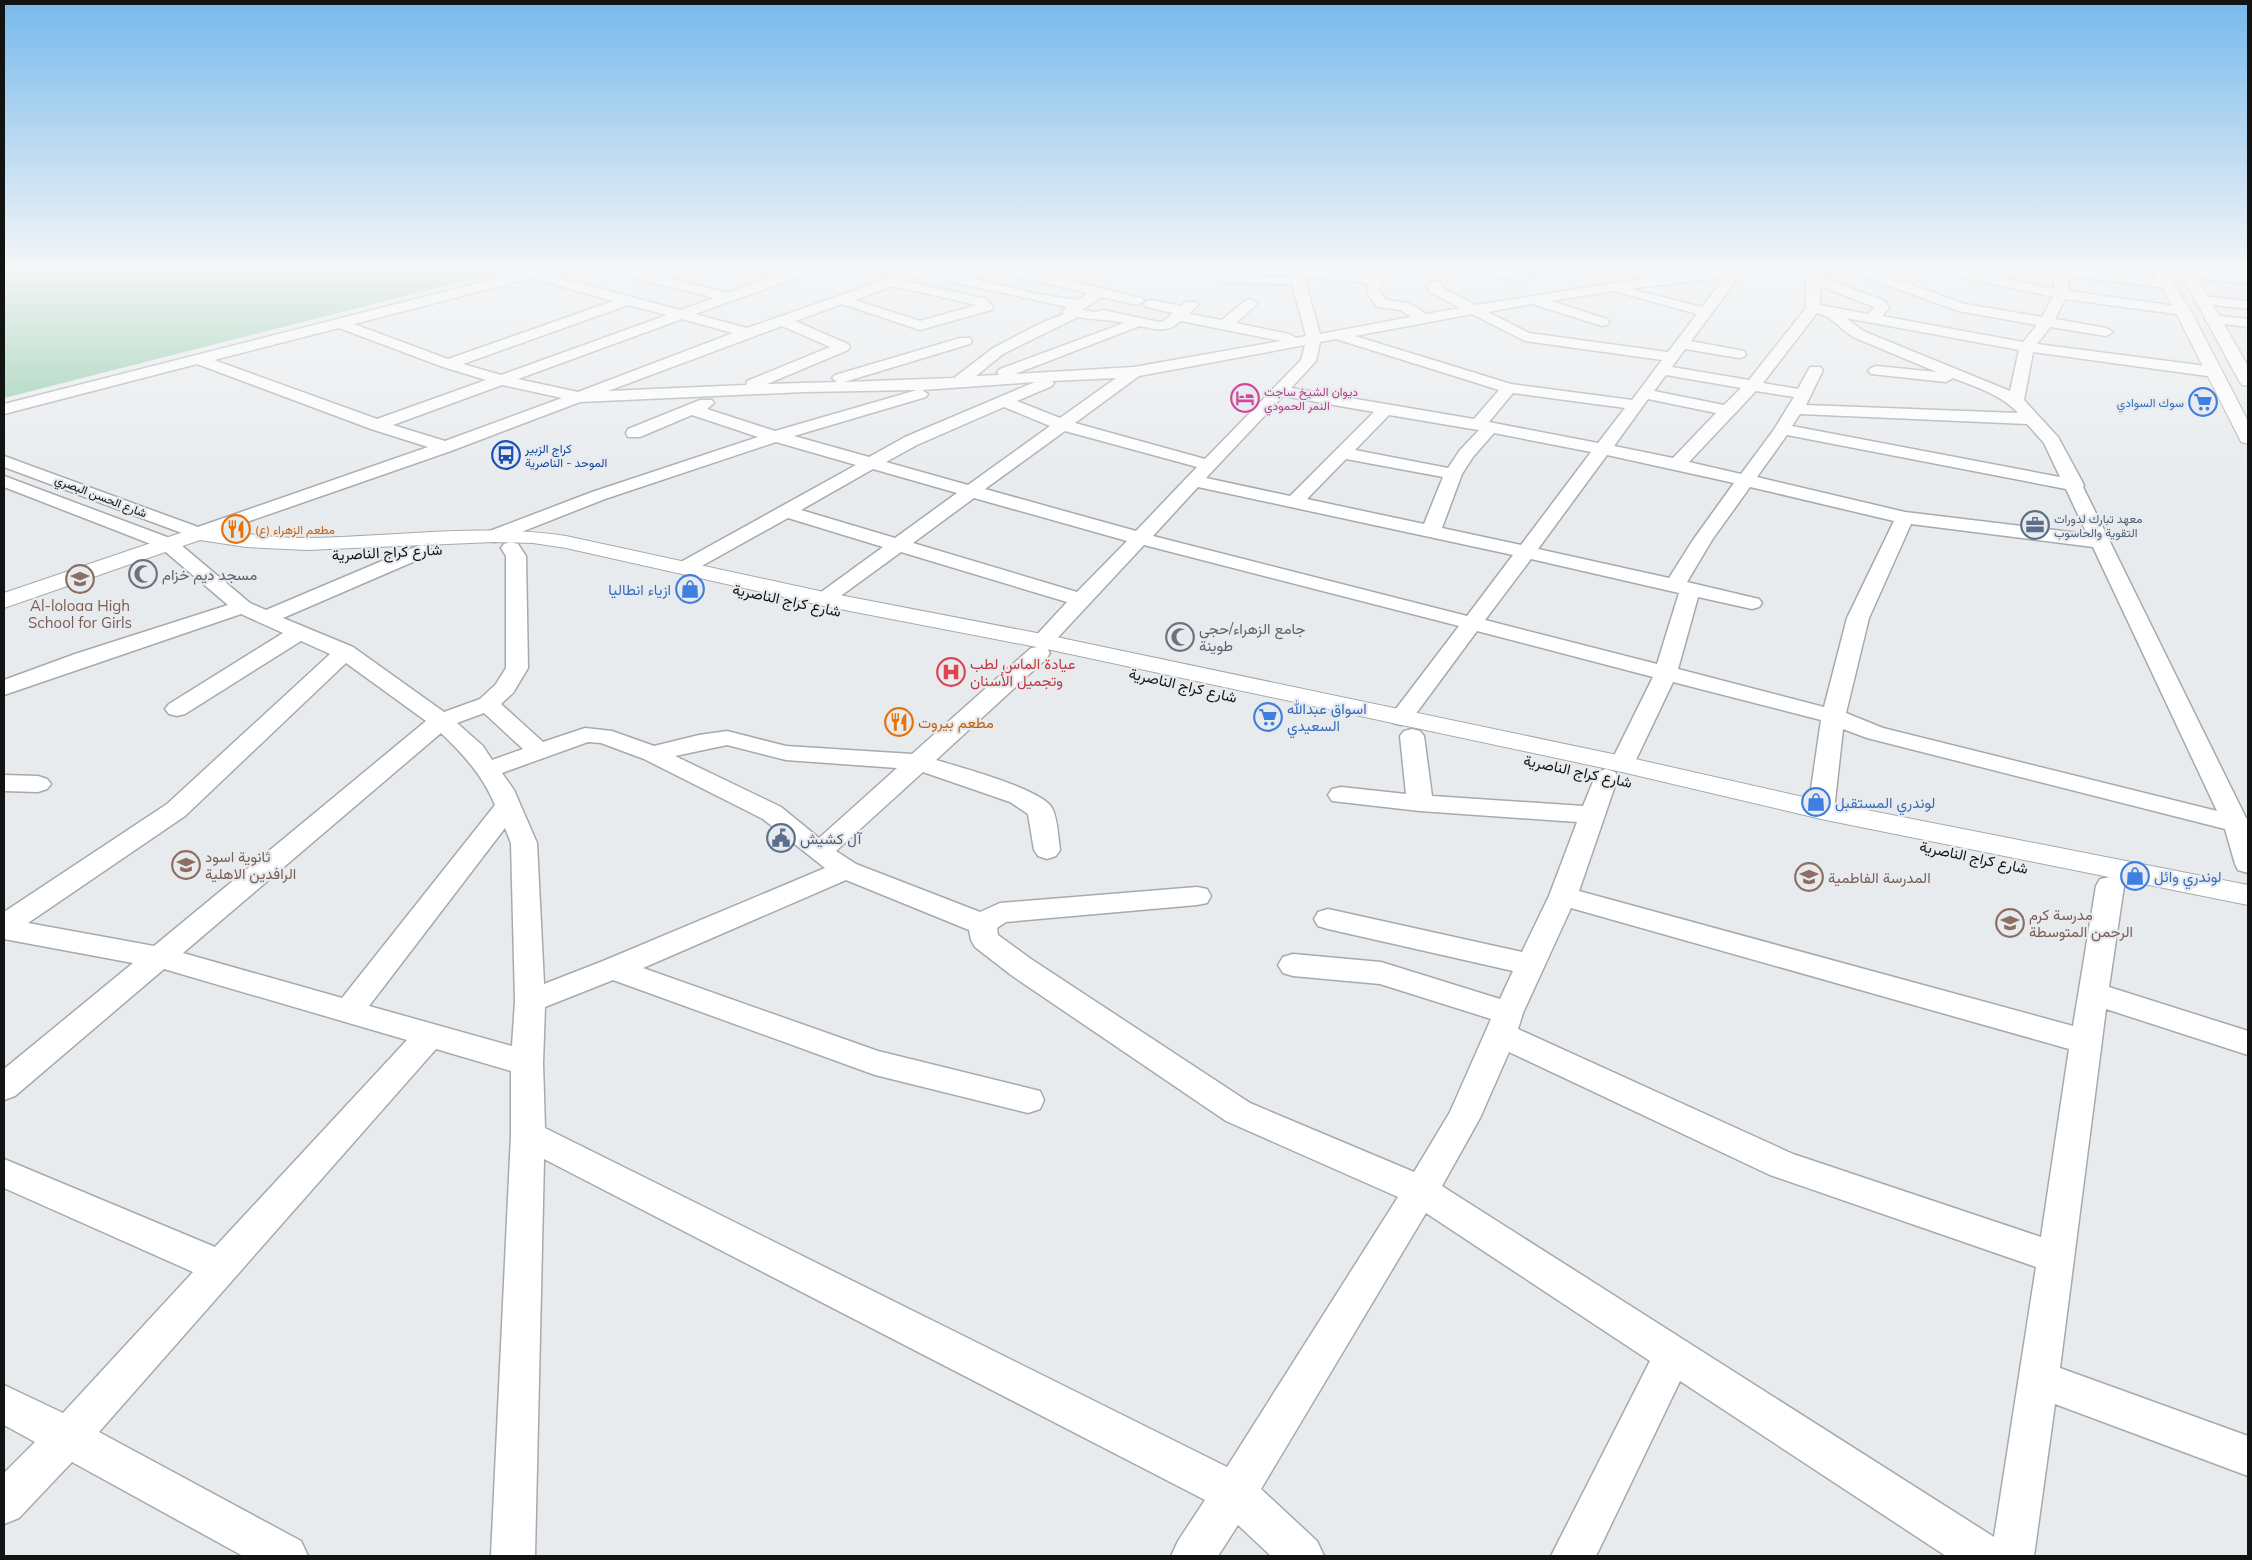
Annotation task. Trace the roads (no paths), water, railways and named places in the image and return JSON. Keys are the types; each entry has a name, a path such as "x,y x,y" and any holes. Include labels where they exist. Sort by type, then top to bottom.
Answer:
{"main road":[{"path":"2199,343 2214,372 2242,416 2248,438"},
{"path":"2227,343 2247,376"},
{"path":"9,597 198,533"},
{"name":"شارع كراج الناصرية","path":"198,533 246,541 307,544 435,537 502,542 1041,647"},
{"name":"شارع كراج الناصرية","path":"168,544 219,552 278,556 341,556 470,547 534,537 566,542 1407,727 1614,770 2248,895"},
{"name":"شارع كراج الناصرية","path":"1614,770 2110,886 2248,914"}],"street":[{"path":"4,404 249,343"},
{"path":"4,409 265,343"},
{"path":"392,343 448,364 501,380 581,397 931,385 984,380 1134,372 1291,343"},
{"path":"448,364 508,343"},
{"path":"377,425 605,343"},
{"path":"198,533 445,447 722,343"},
{"path":"634,433 843,347 833,343"},
{"path":"805,388 959,343"},
{"path":"971,343 998,351"},
{"path":"4,1087 441,721 488,704 506,688 517,668 518,611 516,556 502,542 570,505 773,436 961,382 998,351 1014,343"},
{"path":"984,380 1081,343"},
{"path":"1256,349 1288,365 1308,361 1307,343"},
{"path":"1361,343 1509,388 1640,399 1728,411"},
{"path":"1568,343 1672,357 1739,354"},
{"path":"1420,803 1407,727 1472,624 1683,343"},
{"path":"1677,464 1752,386 1789,343"},
{"path":"1881,343 1985,384 2016,402 2034,419 2052,441 2242,825 2248,864"},
{"path":"2003,343 2214,372"},
{"path":"2016,402 2027,347 2030,343"},
{"path":"2097,356 2098,352 2107,347 2107,343"},
{"path":"1672,357 1799,402 2034,419"},
{"path":"200,360 377,425 445,447"},
{"path":"818,852 1041,647 1081,600 1279,391 1288,365"},
{"path":"1192,1556 1235,1493 1464,1118 1504,1024 1563,896 1591,815 1664,674 1682,587 1701,543 1782,429 1799,402 1815,370"},
{"path":"1876,370 1941,377 1966,376"},
{"path":"824,599 1060,424 1134,372"},
{"path":"684,568 911,441 1064,375"},
{"path":"1431,531 1453,474 1509,388"},
{"path":"1279,391 1484,427 1677,464 1904,518 2102,542"},
{"path":"1003,401 1060,424 1208,465"},
{"path":"692,409 773,436 1140,538 1664,674 1834,716 1875,733 2242,825"},
{"path":"1294,502 1386,410"},
{"path":"1782,429 2074,485"},
{"path":"1342,453 1453,474"},
{"name":"شارع الحسن البصري","path":"4,461 198,533"},
{"path":"1194,481 1431,531 1752,603"},
{"name":"شارع الحسن البصري","path":"4,482 168,544 254,613 345,652 441,721 474,751 501,790 524,843 530,1001 527,1063 528,1134 513,1556"},
{"path":"4,494 26,491"},
{"path":"785,511 896,546 1081,600"},
{"path":"1821,810 1834,716 1858,618 1904,518"},
{"path":"4,688 83,658 254,613 422,551"},
{"path":"176,709 299,633"},
{"path":"4,928 176,810 345,652"},
{"path":"488,704 538,750"},
{"path":"487,770 538,750 577,738 595,735 604,736 653,754 772,813 818,852 846,870 982,924"},
{"path":"653,754 699,742 727,738 786,753 918,762 1019,796 1040,810 1047,850"},
{"path":"4,783 38,784"},
{"path":"1341,795 1420,803 1591,815"},
{"path":"348,1012 508,806"},
{"path":"530,1001 613,969 846,870"},
{"path":"2012,1556 2040,1380 2086,1042 2110,886"},
{"path":"982,924 1000,913 1196,896"},
{"path":"1563,896 2086,1042"},
{"path":"1328,919 1531,964"},
{"path":"982,924 985,940 1021,967 1238,1112 1421,1190 1984,1556"},
{"path":"4,928 159,957 527,1063"},
{"path":"1293,965 1381,974 1504,1024 1782,1165 2056,1258"},
{"path":"613,969 876,1063 1028,1100"},
{"path":"2093,993 2248,1043"},
{"path":"4,1503 68,1436 429,1036"},
{"path":"528,1134 1235,1493 1302,1556"},
{"path":"4,1173 221,1267"},
{"path":"1573,1556 1673,1355"},
{"path":"2040,1380 2248,1456"},
{"path":"4,1404 68,1436 286,1556"}],"place":[{"name":"ديوان الشيخ ساجت النمر الحمودي","path":"1245,398"},
{"name":"سوك السوادي","path":"2203,402"},
{"name":"كراج الزبير الموحد - الناصرية","path":"506,455"},
{"name":"معهد تبارك لدورات التقوية والحاسوب","path":"2035,525"},
{"name":"مطعم الزهراء (ع)","path":"236,529"},
{"name":"مسجد ديم خزام","path":"143,574"},
{"name":"Al-loloaa High School for Girls","path":"80,579"},
{"name":"ازياء انطاليا","path":"690,589"},
{"name":"جامع الزهراء/حجي طوينة","path":"1180,637"},
{"name":"عيادة الماس لطب وتجميل الأسنان","path":"951,672"},
{"name":"اسواق عبدالله السعيدي","path":"1268,717"},
{"name":"مطعم بيروت","path":"899,722"},
{"name":"لوندري المستقبل","path":"1816,802"},
{"name":"آل كشيش","path":"781,838"},
{"name":"ثانوية اسود الرافدين الاهلية","path":"186,865"},
{"name":"لوندري وائل","path":"2135,876"},
{"name":"المدرسة الفاطمية","path":"1809,877"},
{"name":"مدرسة كرم الرحمن المتوسطة","path":"2010,923"}]}
